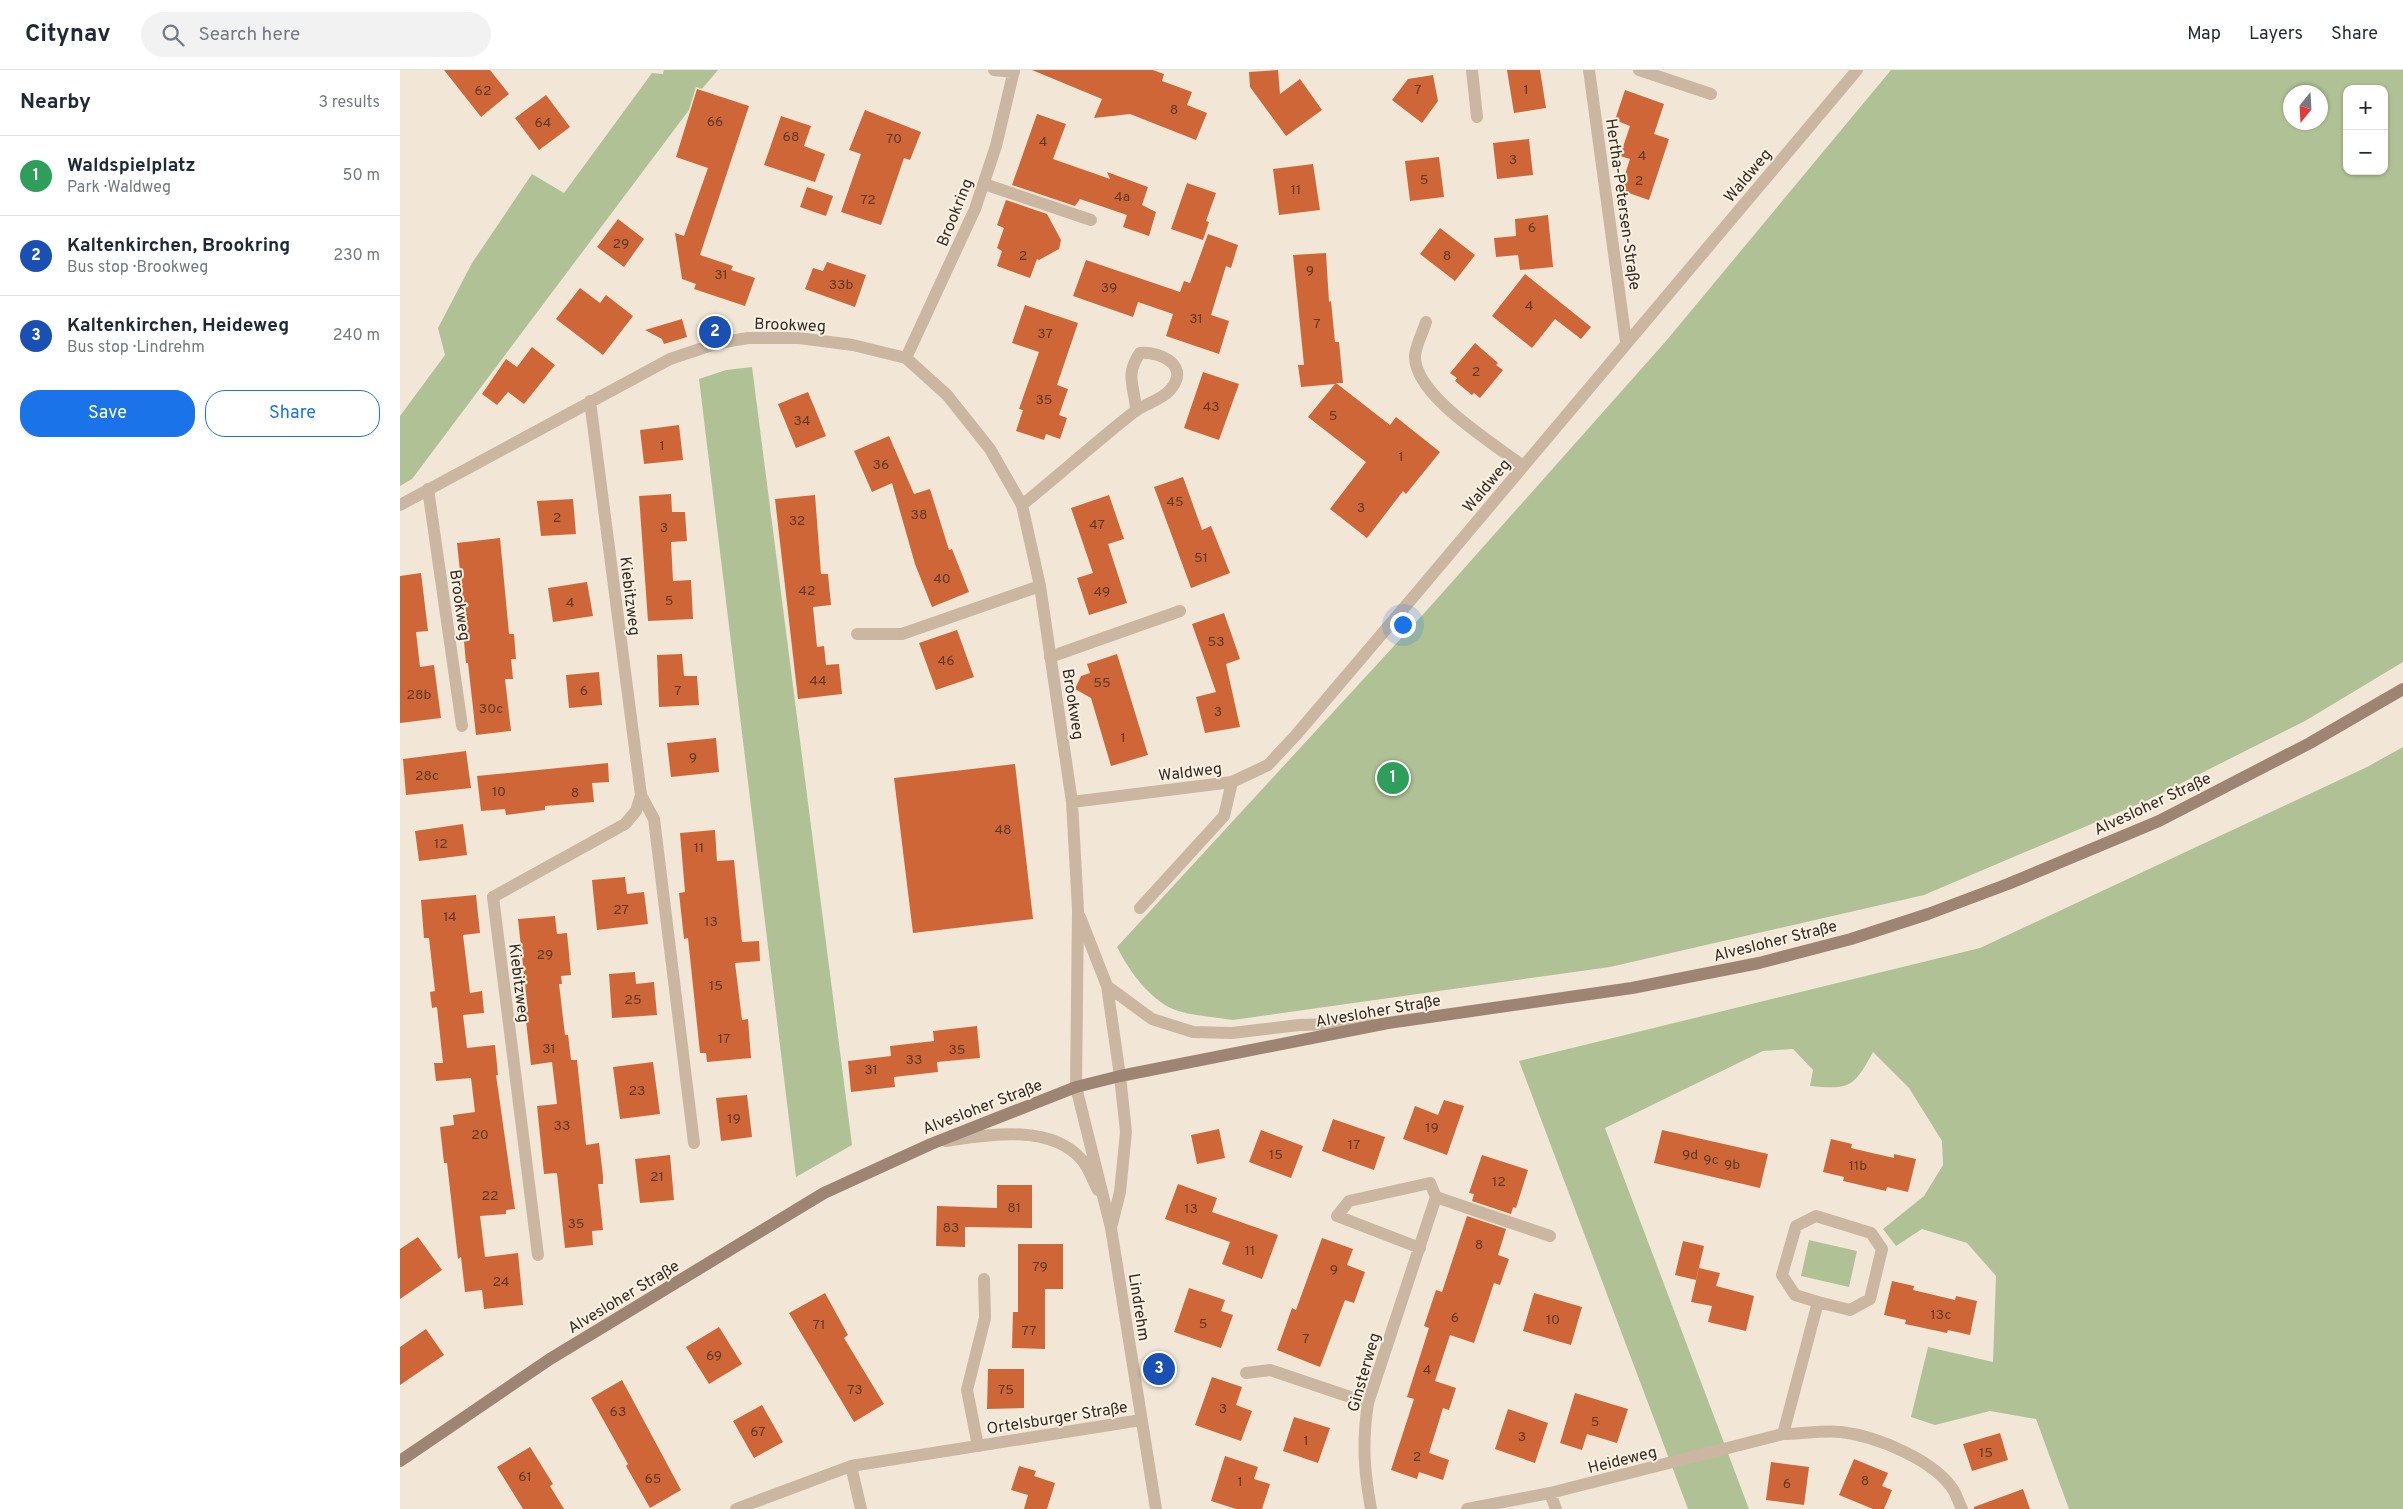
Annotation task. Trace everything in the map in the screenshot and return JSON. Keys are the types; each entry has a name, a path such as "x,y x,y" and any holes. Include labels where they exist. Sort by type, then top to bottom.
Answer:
{"street":[{"name":"Brookring","path":"906,358 975,209 996,146 1014,71 994,70"},
{"path":"1472,70 1477,116"},
{"name":"Hertha-Petersen-Straße","path":"1589,70 1626,342"},
{"path":"1639,70 1711,94"},
{"name":"Waldweg","path":"1072,802 1232,782 1268,765 1296,735 1857,70"},
{"path":"984,184 1092,220"},
{"path":"1426,322 1415,355 1419,378 1442,405 1522,466"},
{"name":"Brookweg","path":"400,505 670,359 718,343 748,338 799,338 853,344 906,358 947,395 990,448 1022,505 1040,586 1072,802 1078,910 1076,1087"},
{"path":"1022,505 1136,411 1158,400 1171,388 1177,375 1176,366 1168,359 1150,352 1140,353 1135,361 1130,374 1136,411"},
{"name":"Kiebitzweg","path":"590,401 641,794 654,818 694,1143"},
{"name":"Brookweg","path":"428,490 462,726"},
{"path":"857,634 902,634 1040,586"},
{"path":"1050,657 1180,611"},
{"name":"Alvesloher Straße","path":"400,1461 550,1359 824,1193 931,1144 1076,1087 1120,1076 1388,1023 1632,988 1749,965 1851,938 1928,914 2008,884 2159,821 2310,743 2403,689"},
{"path":"1140,908 1224,816 1232,782"},
{"name":"Kiebitzweg","path":"538,1255 493,897 625,824 636,810 641,794"},
{"name":"Brookweg","path":"1078,910 1107,986 1120,1076"},
{"path":"1107,986 1152,1019 1193,1032 1232,1033 1299,1025 1388,1023"},
{"name":"Lindrehm","path":"1111,1228 1120,1192 1126,1132 1120,1076"},
{"name":"Lindrehm","path":"1076,1087 1111,1228 1156,1509"},
{"path":"931,1144 982,1136 1026,1136 1052,1141 1066,1148 1082,1160 1107,1208"},
{"path":"1420,1248 1337,1216 1349,1201 1430,1183 1436,1197 1550,1236"},
{"name":"Ginsterweg","path":"1371,1509 1364,1472 1363,1434 1368,1403 1436,1197"},
{"path":"1816,1216 1871,1233 1882,1249 1870,1299 1850,1310 1818,1302 1795,1295 1782,1275 1796,1226 1816,1216"},
{"name":"Ortelsburger Straße","path":"978,1446 967,1390 985,1318 984,1279"},
{"path":"1783,1434 1818,1302"},
{"path":"1246,1373 1270,1370 1280,1372 1368,1403"},
{"name":"Ortelsburger Straße","path":"736,1509 851,1466 1141,1420"},
{"name":"Heideweg","path":"1467,1509 1550,1493 1783,1434 1841,1432 1875,1440 1897,1448 1934,1471 1954,1491 1962,1509"},
{"path":"851,1466 861,1509"},
{"path":"1550,1493 1556,1509"}],"green space":[{"path":"664,70 718,70 702,89 696,87 689,110 412,479 400,486 400,416 445,355 438,328 472,263 532,174 564,193 652,73 663,74"},
{"path":"1891,70 2403,70 2403,662 2305,721 2148,800 1924,895 1610,967 1233,1020 1178,1011 1159,1001 1134,975 1117,947 1428,609 1666,341"},
{"path":"752,367 852,1145 796,1177 699,379 726,370"},
{"path":"2403,747 2403,1509 2069,1509 2036,1419 1990,1411 1935,1425 1911,1417 1928,1347 1993,1362 1996,1276 1967,1243 1922,1229 1896,1246 1883,1229 1924,1196 1943,1165 1942,1141 1909,1088 1873,1052 1861,1073 1849,1084 1834,1087 1810,1086 1813,1070 1793,1049 1763,1051 1605,1128 1749,1509 1688,1509 1519,1061 1980,948 2367,767"},
{"path":"1809,1240 1857,1251 1849,1287 1801,1276"}],"building":[{"path":"444,70 490,70 509,94 481,117"},
{"path":"1032,70 1153,70 1164,74 1162,81 1192,92 1187,105 1207,113 1196,140 1130,114 1094,118 1102,99"},
{"path":"1278,70 1280,94 1300,79 1322,110 1286,136 1250,87 1249,72"},
{"path":"1507,70 1540,70 1546,108 1514,113"},
{"path":"1433,75 1438,101 1422,123 1392,100 1408,79"},
{"path":"697,89 749,106 700,255 733,266 731,270 755,278 745,306 694,289 696,284 682,279 675,233 684,236 708,168 676,157"},
{"path":"1625,90 1664,104 1654,134 1669,139 1649,200 1620,190 1630,159 1620,156 1630,126 1615,120"},
{"path":"546,95 570,127 539,150 515,118"},
{"path":"865,110 921,132 910,160 904,158 881,225 841,212 861,154 849,150"},
{"path":"1037,114 1066,124 1053,159 1110,179 1107,172 1148,187 1142,205 1156,212 1149,236 1123,227 1127,215 1080,199 1075,206 1012,185"},
{"path":"781,116 811,126 804,146 825,154 815,182 764,165"},
{"path":"1529,139 1533,175 1497,179 1493,143"},
{"path":"1439,157 1444,197 1410,201 1405,161"},
{"path":"1313,164 1320,210 1279,215 1273,169"},
{"path":"1187,183 1216,193 1206,221 1209,222 1203,240 1171,229"},
{"path":"807,187 833,196 826,216 800,207"},
{"path":"1006,200 1047,214 1061,240 1059,249 1039,260 1037,259 1030,278 997,266 1002,251 997,248 1004,228 997,225"},
{"path":"1548,215 1553,267 1520,270 1518,255 1496,257 1494,238 1516,236 1515,219"},
{"path":"618,219 644,239 624,267 597,247"},
{"path":"1440,228 1475,255 1455,281 1420,254"},
{"path":"1208,234 1238,245 1231,268 1226,266 1211,315 1229,321 1219,354 1166,336 1173,314 1138,302 1133,317 1073,296 1086,260 1180,292 1184,281 1190,283"},
{"path":"1326,253 1329,302 1331,301 1335,342 1339,342 1343,383 1336,383 1390,425 1396,417 1440,452 1406,494 1403,491 1367,538 1330,509 1366,462 1308,417 1335,384 1301,387 1298,365 1304,365 1293,255"},
{"path":"827,262 866,275 855,307 805,289 813,268 823,271"},
{"path":"1525,274 1591,327 1581,339 1555,319 1532,348 1492,316"},
{"path":"580,288 600,303 606,295 633,316 603,355 556,319"},
{"path":"1025,305 1078,323 1057,385 1068,389 1059,415 1067,418 1060,439 1046,434 1044,440 1016,431 1023,410 1019,409 1039,352 1012,343"},
{"path":"682,319 687,337 664,344 662,339 645,330"},
{"path":"1475,343 1498,363 1496,365 1503,370 1480,398 1474,393 1472,395 1455,381 1457,378 1450,373"},
{"path":"532,347 555,365 524,404 508,392 497,405 482,394 506,359 517,367"},
{"path":"1203,372 1239,384 1219,440 1184,428"},
{"path":"808,392 826,436 796,448 778,404"},
{"path":"679,425 683,460 644,464 640,430"},
{"path":"889,436 914,494 930,489 949,550 952,549 969,592 932,607 915,564 892,483 872,492 854,451"},
{"path":"1183,477 1202,530 1211,526 1230,573 1191,588 1154,487"},
{"path":"671,494 672,512 685,512 687,541 671,542 673,581 691,580 693,619 648,621 639,496"},
{"path":"815,495 821,574 828,574 831,605 813,607 817,647 824,646 826,665 839,664 842,694 798,699 775,499"},
{"path":"1109,495 1124,539 1108,544 1127,603 1089,615 1077,578 1093,573 1071,508"},
{"path":"573,499 576,534 541,536 537,501"},
{"path":"500,538 509,634 514,634 516,659 511,659 513,679 505,679 511,731 476,735 468,663 466,663 460,599 463,599 457,543"},
{"path":"421,573 428,631 416,632 420,667 434,665 441,718 400,723 400,576"},
{"path":"587,582 593,616 553,622 548,588"},
{"path":"1224,613 1240,659 1226,664 1240,727 1205,733 1196,697 1216,692 1192,624"},
{"path":"957,630 974,677 936,690 919,643"},
{"path":"682,654 684,676 697,676 699,705 659,707 657,655"},
{"path":"1117,654 1148,755 1111,766 1091,698 1075,689 1081,676 1090,673 1087,664"},
{"path":"599,672 602,705 569,708 566,675"},
{"path":"716,738 719,772 671,777 667,743"},
{"path":"466,751 471,788 406,795 403,759"},
{"path":"608,763 609,782 592,783 594,802 545,806 545,810 506,815 505,809 481,811 477,776"},
{"path":"1015,764 1033,919 913,933 894,778"},
{"path":"463,824 467,855 419,861 415,831"},
{"path":"715,830 717,861 734,860 742,942 759,941 760,961 735,963 742,1020 748,1019 751,1058 707,1062 706,1053 700,1053 688,938 684,939 679,893 685,892 680,833"},
{"path":"625,877 627,894 644,892 648,924 597,930 592,880"},
{"path":"476,895 480,933 463,935 470,993 482,991 484,1013 463,1015 467,1048 495,1045 498,1075 496,1075 515,1209 506,1210 506,1214 480,1216 485,1257 518,1253 523,1305 484,1309 482,1290 465,1292 461,1257 458,1259 447,1163 444,1163 440,1127 454,1125 453,1115 475,1112 471,1078 436,1081 434,1063 443,1063 437,1007 432,1008 430,992 435,991 429,938 424,938 421,900"},
{"path":"555,916 557,934 567,933 571,975 561,976 562,984 559,984 565,1035 568,1035 571,1060 577,1060 586,1145 599,1143 603,1176 603,1184 598,1184 603,1230 592,1231 593,1245 565,1248 557,1173 544,1174 537,1106 557,1104 552,1062 531,1065 525,1012 528,1012 518,919"},
{"path":"635,972 636,984 654,982 657,1015 612,1018 609,974"},
{"path":"977,1026 980,1058 937,1062 938,1072 894,1077 895,1087 851,1092 848,1061 891,1056 890,1046 934,1041 933,1031"},
{"path":"653,1062 660,1114 620,1119 613,1067"},
{"path":"747,1095 752,1137 721,1141 716,1098"},
{"path":"1444,1100 1464,1106 1447,1155 1403,1139 1415,1106 1438,1115"},
{"path":"1333,1119 1385,1137 1374,1170 1322,1151"},
{"path":"1219,1129 1225,1158 1197,1164 1191,1135"},
{"path":"1261,1130 1303,1146 1291,1178 1249,1162"},
{"path":"1662,1130 1768,1154 1760,1188 1654,1163"},
{"path":"1831,1139 1852,1144 1851,1148 1872,1153 1894,1158 1894,1154 1916,1159 1908,1192 1887,1187 1886,1191 1843,1181 1844,1177 1823,1172"},
{"path":"670,1155 674,1200 640,1203 635,1159"},
{"path":"1482,1155 1528,1170 1516,1208 1513,1207 1511,1214 1472,1201 1474,1194 1469,1193"},
{"path":"1178,1184 1217,1198 1212,1212 1278,1235 1262,1279 1222,1264 1230,1242 1165,1219"},
{"path":"997,1185 1032,1185 1032,1228 965,1227 965,1247 936,1246 937,1206 997,1208"},
{"path":"1467,1216 1506,1229 1498,1255 1509,1259 1500,1285 1494,1283 1474,1343 1450,1335 1435,1381 1456,1388 1449,1410 1443,1408 1429,1453 1449,1460 1443,1480 1419,1472 1417,1479 1391,1470 1414,1399 1407,1397 1429,1328 1424,1326 1436,1290 1442,1292"},
{"path":"418,1237 442,1270 400,1299 400,1249"},
{"path":"1322,1238 1353,1249 1347,1265 1365,1272 1354,1303 1345,1300 1320,1367 1277,1350 1292,1308 1296,1310"},
{"path":"1683,1241 1704,1246 1696,1280 1675,1275"},
{"path":"1018,1244 1063,1244 1063,1289 1045,1289 1045,1349 1012,1348 1013,1312 1018,1312"},
{"path":"1699,1268 1720,1273 1716,1286 1754,1296 1746,1331 1708,1322 1712,1306 1691,1302"},
{"path":"1892,1281 1914,1286 1913,1290 1955,1300 1956,1296 1977,1301 1970,1335 1948,1330 1947,1333 1905,1324 1906,1320 1884,1315"},
{"path":"1189,1288 1225,1300 1221,1311 1233,1315 1221,1348 1174,1332"},
{"path":"825,1293 848,1335 844,1338 884,1404 854,1422 789,1313"},
{"path":"1534,1293 1582,1307 1571,1345 1523,1331"},
{"path":"719,1327 742,1364 709,1384 686,1347"},
{"path":"426,1329 444,1355 400,1385 400,1347"},
{"path":"988,1369 1024,1369 1024,1408 987,1409"},
{"path":"1212,1377 1242,1387 1236,1405 1252,1411 1241,1441 1195,1425"},
{"path":"622,1380 681,1490 650,1508 591,1398"},
{"path":"1575,1393 1628,1409 1617,1443 1587,1434 1582,1450 1560,1443"},
{"path":"762,1405 783,1442 754,1458 733,1421"},
{"path":"1508,1409 1548,1423 1535,1463 1495,1449"},
{"path":"1294,1417 1330,1428 1318,1463 1283,1451"},
{"path":"2000,1433 2008,1460 1972,1471 1963,1444"},
{"path":"530,1447 553,1484 550,1486 564,1509 523,1509 497,1467"},
{"path":"1225,1456 1258,1467 1254,1479 1270,1484 1262,1509 1236,1509 1211,1501"},
{"path":"1854,1459 1888,1473 1882,1486 1892,1490 1884,1509 1873,1509 1839,1495"},
{"path":"1771,1462 1809,1467 1804,1505 1766,1500"},
{"path":"1019,1466 1036,1471 1034,1476 1055,1483 1047,1509 1024,1509 1028,1495 1011,1490"},
{"path":"2023,1489 2030,1509 1974,1509 1974,1507"}],"place":[{"name":"Kaltenkirchen, Brookring","path":"715,332"},
{"name":"Waldspielplatz","path":"1393,778"},
{"name":"Kaltenkirchen, Heideweg","path":"1159,1369"}]}
